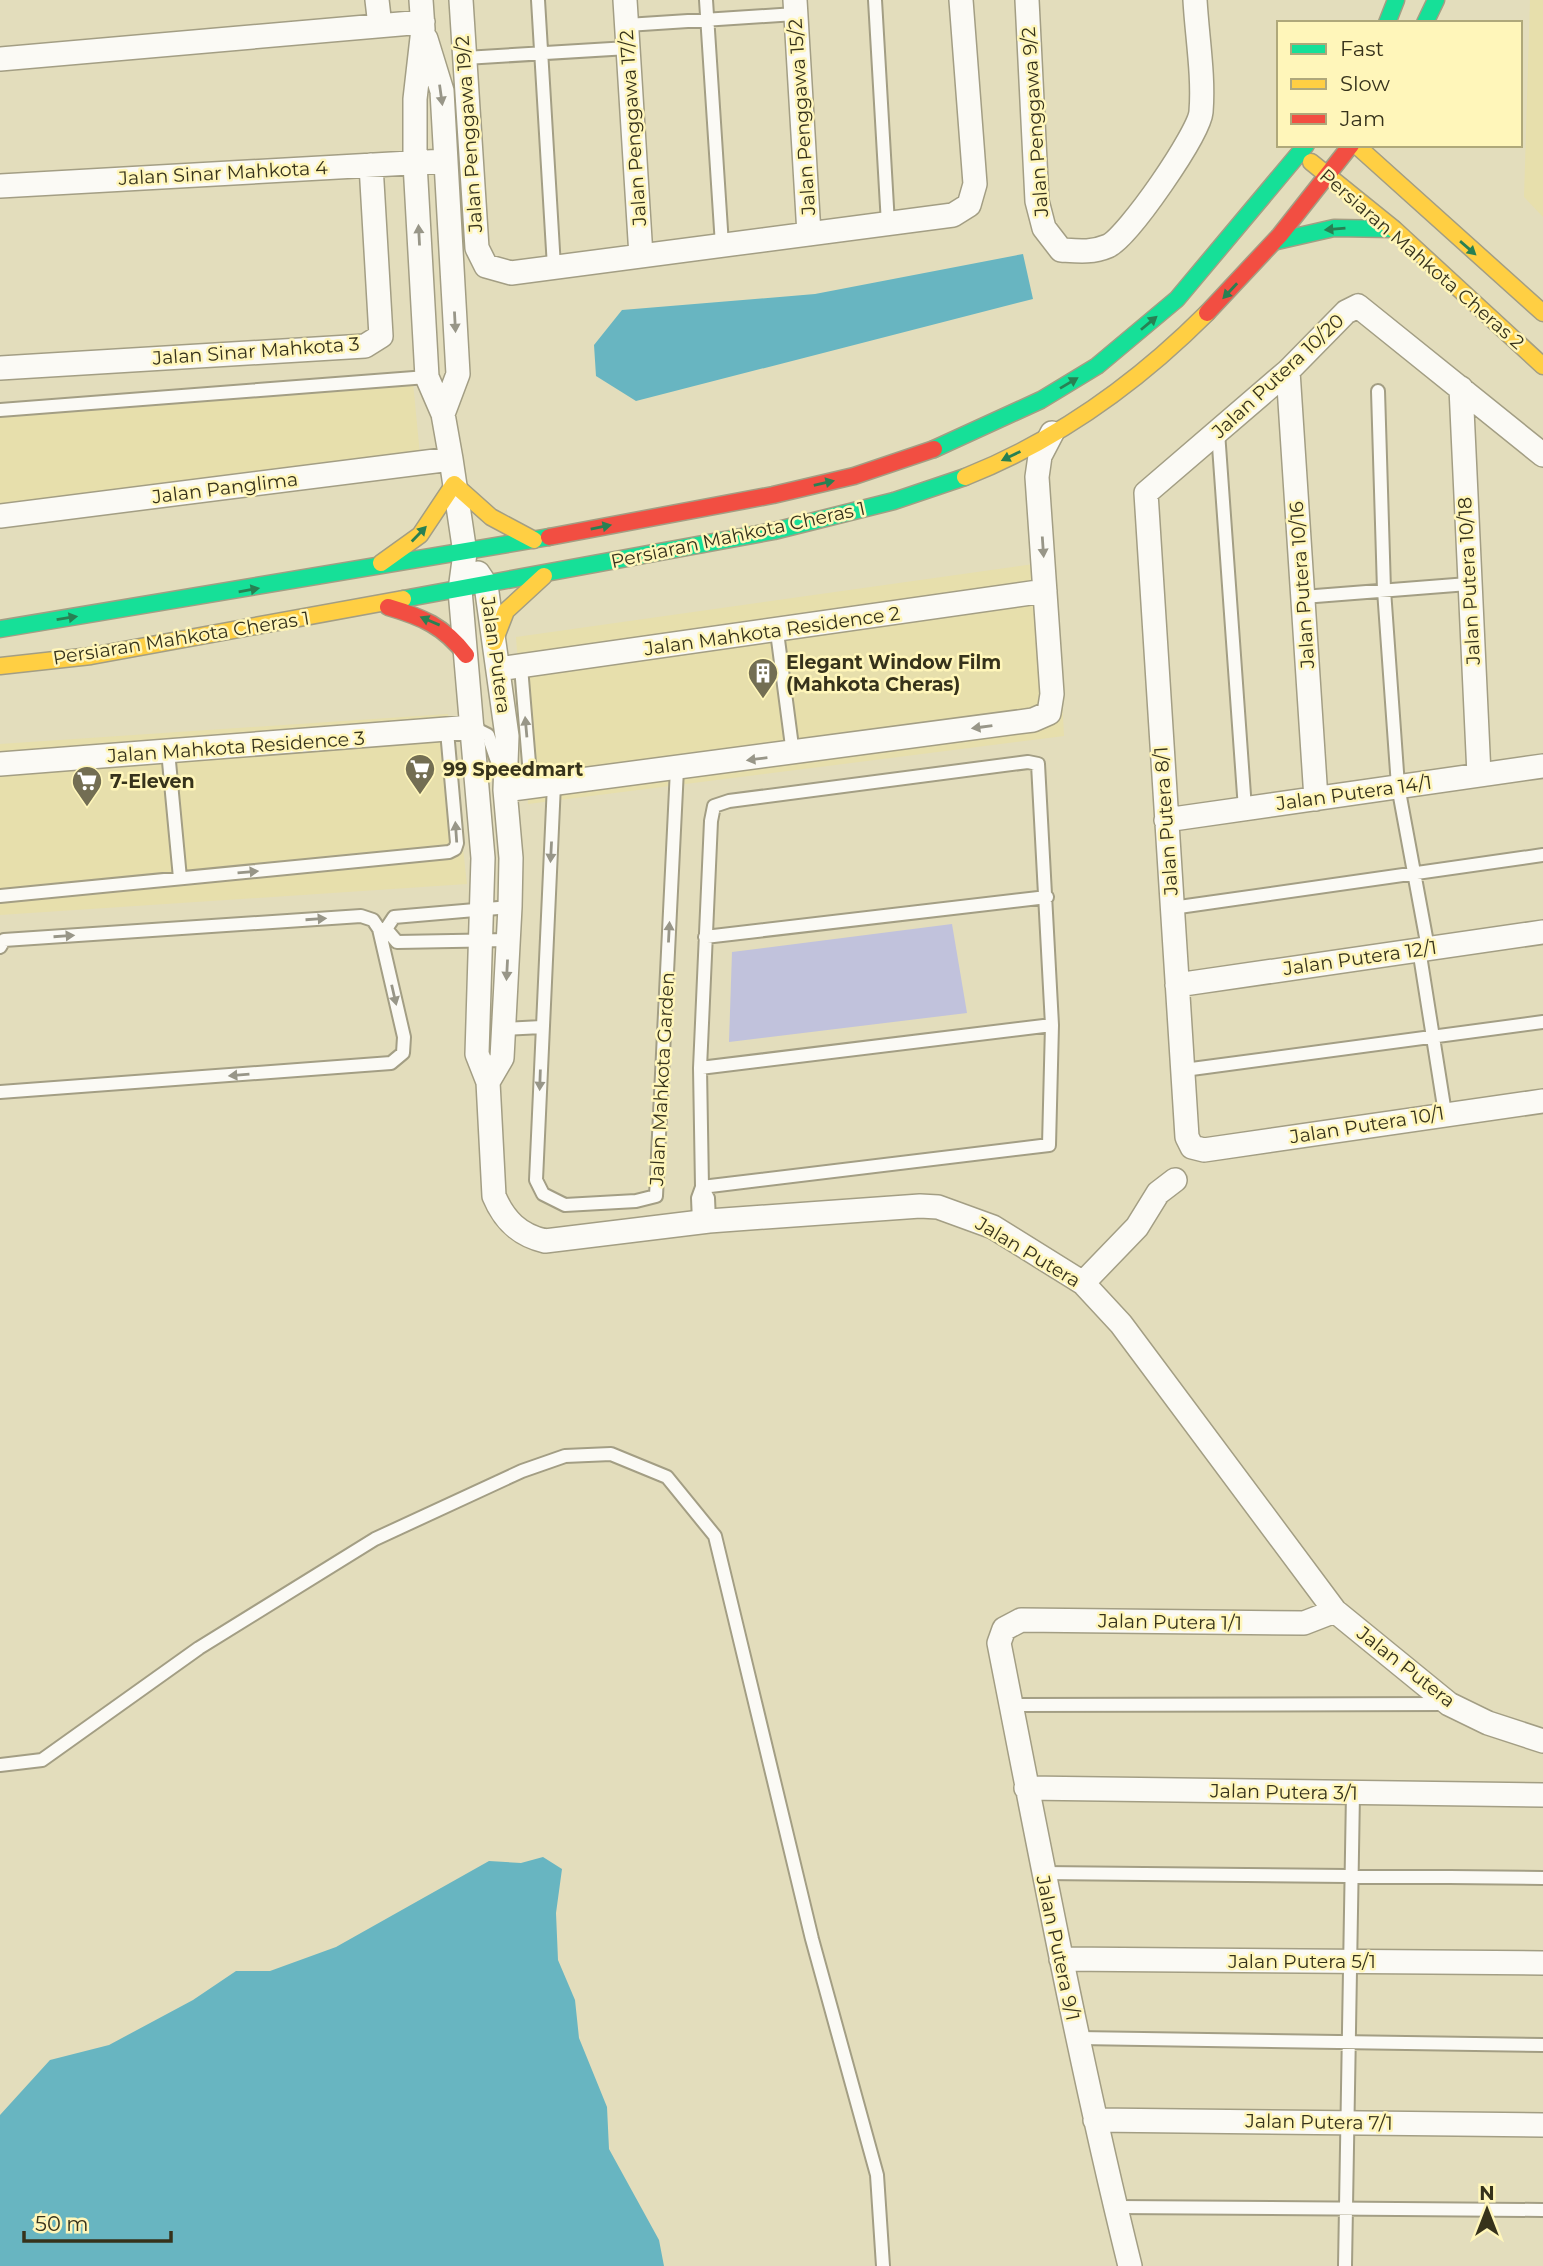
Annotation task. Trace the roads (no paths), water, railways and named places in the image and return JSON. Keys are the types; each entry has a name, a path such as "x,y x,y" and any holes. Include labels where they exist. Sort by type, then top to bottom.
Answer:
{"main road":[{"path":"1388,21 1396,0"},
{"path":"1426,21 1436,0"},
{"name":"Persiaran Mahkota Cheras 1","path":"0,666 91,656 460,590 862,512 962,477 1012,456 1109,396 1213,310 1277,240 1352,147"},
{"name":"Persiaran Mahkota Cheras 2","path":"1356,147 1543,313"},
{"name":"Persiaran Mahkota Cheras 1","path":"0,629 465,553 773,495 854,476 947,444 1041,400 1097,366 1177,299 1302,150"},
{"name":"Persiaran Mahkota Cheras 2","path":"1302,150 1394,229 1543,366"},
{"path":"1398,163 1417,203"},
{"path":"1277,240 1334,228 1394,229"},
{"path":"370,569 420,535 454,484 482,512 509,532 534,540"},
{"path":"494,642 498,621 505,609 545,574"},
{"path":"381,604 434,621 449,631 466,655"}],"street":[{"path":"377,0 380,26"},
{"name":"Jalan Penggawa 19/2","path":"461,0 477,248 486,266 511,273 554,267"},
{"name":"Jalan Penggawa 17/2","path":"625,0 641,256"},
{"path":"554,267 953,215 969,205 975,184 961,0"},
{"name":"Jalan Penggawa 9/2","path":"1027,0 1037,201 1044,228 1061,250 1085,252 1109,246 1127,231 1194,135 1201,114 1195,0"},
{"name":"Jalan Penggawa 15/2","path":"795,7 809,234"},
{"path":"0,59 380,26 422,17"},
{"path":"422,17 442,91 458,374 443,414"},
{"path":"422,17 415,99 415,163 427,377 443,414 465,553"},
{"name":"Jalan Sinar Mahkota 4","path":"0,186 445,161"},
{"name":"Jalan Sinar Mahkota 3","path":"0,368 365,346 381,336 371,165"},
{"name":"Jalan Putera 10/20","path":"1146,493 1288,371 1346,312 1358,306 1543,455"},
{"name":"Jalan Putera 10/16","path":"1288,371 1316,799"},
{"name":"Jalan Putera 10/18","path":"1461,387 1468,584 1479,775"},
{"path":"505,790 793,754 1032,720 1049,713 1052,694 1037,477 1040,456 1052,433"},
{"name":"Jalan Panglima","path":"0,516 451,459"},
{"name":"Jalan Putera 8/1","path":"1146,493 1184,1070 1186,1137 1192,1147"},
{"name":"Jalan Putera","path":"465,553 486,585 494,642 510,668 505,790 511,858 510,907 502,1058 488,1082"},
{"name":"Jalan Putera","path":"465,553 460,590 483,858 478,1054 488,1082 494,1196 505,1217 532,1238 560,1241 704,1221 938,1207 993,1227 1083,1283 1121,1324 1335,1611 1449,1704 1488,1723 1543,1741"},
{"name":"Jalan Mahkota Residence 2","path":"510,668 777,632 1045,591"},
{"name":"Jalan Mahkota Residence 3","path":"0,764 472,727"},
{"name":"Jalan Putera 14/1","path":"1166,820 1543,766"},
{"name":"Jalan Putera 12/1","path":"1177,985 1543,932"},
{"name":"Jalan Putera 10/1","path":"1192,1147 1204,1150 1543,1101"},
{"path":"1083,1283 1137,1227 1158,1193 1175,1180 1192,1147"},
{"name":"Jalan Putera 1/1","path":"1004,1629 1021,1620 1304,1623 1335,1611"},
{"name":"Jalan Putera 9/1","path":"1004,1629 999,1643 1042,1873 1095,2120 1130,2266"},
{"name":"Jalan Putera 3/1","path":"1026,1788 1543,1795"},
{"name":"Jalan Putera 5/1","path":"1061,1959 1543,1963"},
{"name":"Jalan Putera 7/1","path":"1095,2120 1543,2125"}],"lane":[{"path":"538,0 554,267"},
{"path":"706,0 722,245"},
{"path":"875,0 888,223"},
{"path":"627,24 707,20 795,7"},
{"path":"465,58 628,48"},
{"path":"0,410 427,377"},
{"path":"1378,391 1384,590 1398,786 1415,872 1433,1037 1445,1114"},
{"path":"1218,432 1245,809"},
{"path":"1303,597 1468,584"},
{"path":"777,632 793,754"},
{"path":"510,668 531,787"},
{"path":"472,727 488,736 493,745 505,790"},
{"path":"0,896 456,849 447,731"},
{"path":"168,751 180,878"},
{"path":"702,1187 1049,1145 1052,1025 1041,775 1038,764 1028,762 729,801 714,806 700,1068 702,1187 708,1198 704,1221"},
{"name":"Jalan Mahkota Garden","path":"554,784 536,1180 542,1195 565,1205 636,1201 656,1196 677,769"},
{"path":"1172,908 1543,855"},
{"path":"705,937 1047,897"},
{"path":"382,929 394,918 510,907"},
{"path":"0,947 4,940 361,916 373,920 397,942 508,940"},
{"path":"0,1092 391,1063 403,1053 404,1037 382,929"},
{"path":"1184,1070 1543,1022"},
{"path":"700,1068 1052,1025"},
{"path":"503,1030 542,1027"},
{"path":"0,1765 42,1760 199,1648 375,1539 522,1471 565,1455 611,1454 667,1477 715,1536 812,1939 877,2175 883,2266"},
{"path":"1011,1705 1449,1704"},
{"path":"1345,2266 1353,1793"},
{"path":"1042,1873 1543,1878"},
{"path":"1077,2038 1543,2045"},
{"path":"1115,2207 1543,2210"}],"water":[{"path":"1023,254 1033,299 636,401 596,376 594,345 622,310 815,294"},
{"path":"543,1857 562,1869 556,1913 558,1960 575,2000 579,2038 607,2107 609,2149 659,2240 664,2266 0,2266 0,2115 50,2060 109,2045 193,2000 236,1971 270,1971 336,1947 489,1861 521,1863"}],"place":[{"name":"Elegant Window Film (Mahkota Cheras)","path":"763,700"},
{"name":"99 Speedmart","path":"420,796"},
{"name":"7-Eleven","path":"87,808"}]}
